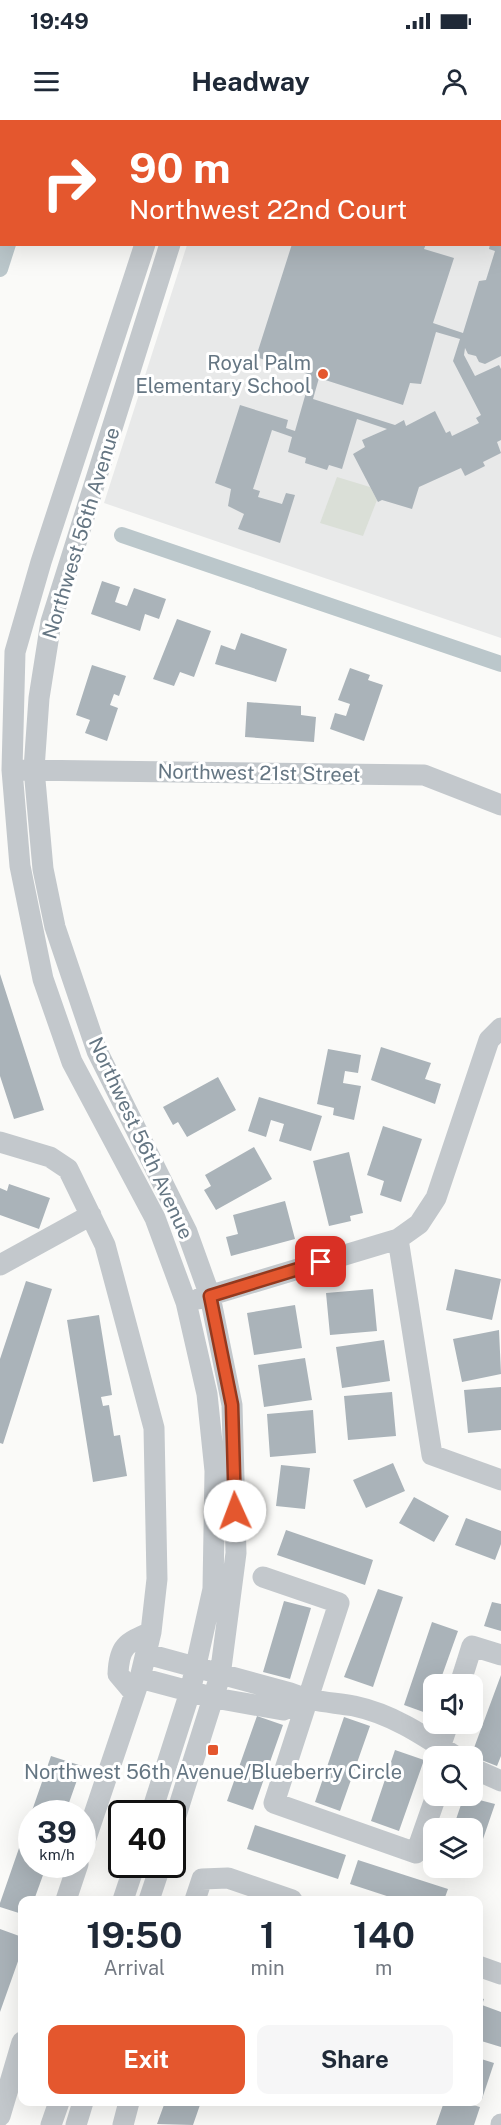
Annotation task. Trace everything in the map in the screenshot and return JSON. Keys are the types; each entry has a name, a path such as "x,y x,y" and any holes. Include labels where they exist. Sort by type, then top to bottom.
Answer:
{"street":[{"name":"Northwest 56th Avenue","path":"144,246 41,562 15,652 12,770 20,866 43,979 72,1062 155,1218 186,1302 207,1394 215,1471 213,1589 190,1692 155,1800"},
{"name":"Northwest 56th Avenue","path":"169,246 51,622 39,698 34,770 43,869 55,927 97,1051 187,1232 210,1296 232,1405 236,1553 220,1676 181,1800"},
{"name":"Northwest 21st Street","path":"12,770 424,775 501,805"},
{"path":"186,1302 398,1239 419,1224 436,1198 489,1040 501,1028"},
{"path":"0,1142 50,1157 68,1169 105,1245 154,1428 157,1579 151,1632 147,1654 96,1808"},
{"path":"0,1265 91,1215"},
{"path":"398,1239 432,1455 501,1480"},
{"path":"263,1577 339,1604 274,1803 417,1853 433,1806"},
{"path":"151,1632 127,1643 119,1657 118,1674 137,1685 190,1692 283,1710 306,1700"},
{"path":"463,1674 472,1646 501,1655"},
{"path":"147,1654 220,1676 290,1693 306,1700 355,1707 394,1719 439,1746"},
{"path":"483,1773 501,1781"},
{"path":"67,1896 73,1878"},
{"path":"124,1896 130,1878"},
{"path":"150,1896 156,1878"},
{"path":"196,1896 202,1878 228,1878 280,1896"},
{"path":"483,1968 501,1974"},
{"path":"0,2116 18,2055"},
{"path":"51,2125 58,2106"},
{"path":"76,2125 82,2106"},
{"path":"123,2125 128,2106"}],"shaded area":[{"name":"Royal Palm Elementary School","path":"187,246 501,246 501,638 104,503"},
{"path":"337,477 370,487 377,500 363,536 320,523"}],"building":[{"path":"291,246 425,246 424,249 454,258 433,323 463,333 479,281 486,280 495,251 489,249 490,246 501,246 501,356 485,364 479,362 476,356 468,354 465,348 464,355 475,376 499,365 501,369 501,440 497,442 501,453 483,462 485,466 465,476 461,468 419,487 412,509 382,500 378,502 353,454 365,447 362,440 387,429 357,419 342,469 329,465 327,470 305,463 306,458 288,452 292,437 272,430 253,489 260,491 258,497 282,504 286,493 295,495 280,543 238,529 244,514 228,506 231,489 215,483 240,405 288,420 286,428 295,431 311,375 256,357","holes":["436,332 460,339 453,361 481,415 476,418 479,423 452,436 450,431 446,433 435,411 406,426 404,420 395,425 313,399 319,378 403,405 410,383 421,384"]},
{"path":"102,581 120,587 115,602 127,606 134,588 166,599 159,619 145,614 140,631 91,614"},
{"path":"177,619 211,631 194,677 180,672 174,686 153,679"},
{"path":"241,633 287,649 276,682 215,664 221,645 235,650"},
{"path":"92,665 126,676 119,696 114,694 110,705 118,708 107,741 85,733 90,720 76,715"},
{"path":"350,668 370,675 368,680 383,685 364,741 330,729 335,713 346,716 350,704 338,700"},
{"path":"247,702 301,706 301,715 316,717 314,742 245,737"},
{"path":"0,974 44,1110 14,1119 0,1076"},
{"path":"381,1047 431,1063 425,1079 441,1084 435,1104 371,1080"},
{"path":"328,1049 361,1055 358,1073 345,1071 343,1083 361,1086 354,1120 333,1115 334,1108 317,1104"},
{"path":"218,1077 236,1110 187,1137 178,1122 173,1125 163,1107"},
{"path":"259,1097 322,1116 311,1151 279,1141 284,1124 271,1120 266,1137 248,1131"},
{"path":"383,1126 422,1139 401,1202 380,1195 384,1181 367,1175"},
{"path":"254,1147 272,1179 216,1210 204,1190 211,1186 205,1175"},
{"path":"349,1152 363,1213 350,1216 351,1221 329,1226 313,1161"},
{"path":"9,1184 50,1198 39,1229 0,1215 0,1188 7,1191"},
{"path":"285,1201 295,1239 231,1256 226,1237 238,1234 233,1215"},
{"path":"455,1269 501,1279 492,1320 446,1310"},
{"path":"26,1281 52,1289 3,1444 0,1443 0,1359"},
{"path":"373,1289 377,1331 330,1335 326,1293"},
{"path":"295,1305 302,1348 254,1355 247,1313"},
{"path":"99,1315 112,1395 101,1397 103,1406 109,1405 114,1436 120,1435 127,1476 93,1482 67,1320"},
{"path":"499,1330 501,1374 462,1382 453,1339"},
{"path":"384,1340 390,1381 342,1388 336,1347"},
{"path":"305,1358 312,1400 264,1407 258,1365"},
{"path":"501,1387 501,1430 468,1433 464,1390"},
{"path":"392,1392 396,1436 348,1440 344,1396"},
{"path":"313,1410 316,1453 270,1457 267,1414"},
{"path":"393,1463 405,1491 366,1508 353,1480"},
{"path":"281,1465 310,1468 305,1509 276,1506"},
{"path":"414,1497 449,1516 434,1542 399,1523"},
{"path":"466,1518 501,1531 501,1544 495,1560 455,1545"},
{"path":"286,1530 373,1560 365,1585 277,1555"},
{"path":"378,1589 403,1597 373,1687 344,1677"},
{"path":"284,1601 311,1608 290,1679 263,1672"},
{"path":"492,1602 501,1604 501,1631 484,1626"},
{"path":"432,1622 458,1631 443,1674 423,1674 423,1712 404,1705"},
{"path":"501,1675 501,1756 497,1766 483,1761 483,1746 475,1746 479,1734 483,1734 483,1724"},
{"path":"257,1716 283,1725 253,1810 227,1801"},
{"path":"344,1717 370,1726 340,1811 315,1802"},
{"path":"395,1750 423,1760 399,1831 371,1821"},
{"path":"51,1756 82,1766 70,1800 36,1800"},
{"path":"483,1801 495,1804 483,1839 483,1818 456,1818 461,1806 483,1806"},
{"path":"255,1825 346,1855 338,1879 247,1849"},
{"path":"18,1851 18,1878 42,1878 35,1896 18,1896 18,1913 0,1907"},
{"path":"358,1860 448,1889 445,1896 387,1896 350,1884"},
{"path":"0,1929 18,1936 18,1961 0,2012"},
{"path":"483,2005 501,2012 501,2047 483,2042"},
{"path":"483,2060 494,2063 483,2096"},
{"path":"164,2106 200,2106 193,2125 157,2124"},
{"path":"443,2106 480,2107 474,2125 436,2125"}],"waterway":[{"path":"0,269 7,246"},
{"path":"122,535 501,664"}],"place":[{"name":"Royal Palm Elementary School","path":"323,374"},
{"name":"Northwest 56th Avenue/Blueberry Circle","path":"213,1750"}],"route":[{"path":"235,1511 232,1405 210,1296 321,1262"}]}
